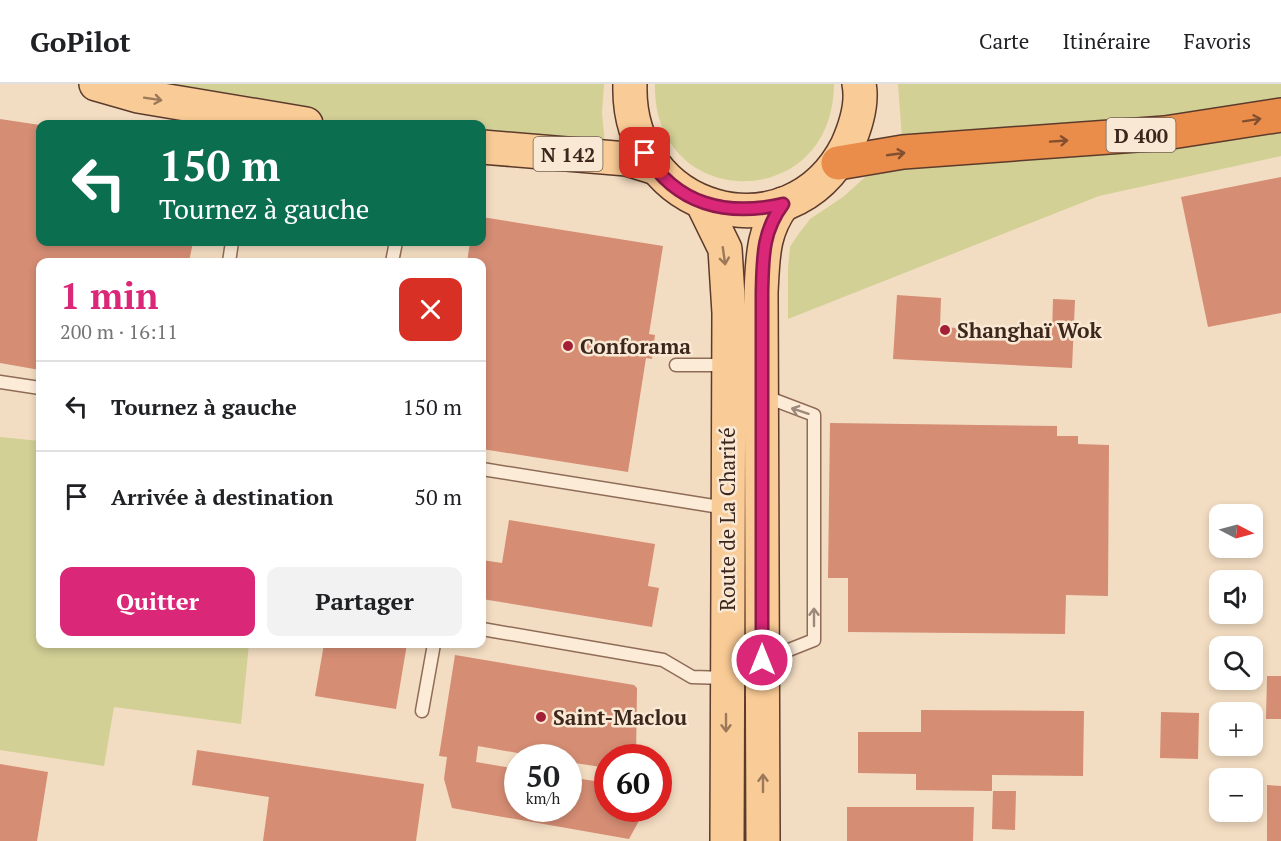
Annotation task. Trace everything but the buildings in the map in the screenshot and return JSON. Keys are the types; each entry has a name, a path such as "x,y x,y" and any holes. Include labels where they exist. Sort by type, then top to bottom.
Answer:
{"highway":[{"name":"D 400","path":"838,163 903,152 1165,134 1281,115"}],"main road":[{"path":"96,84 138,96 282,120"},
{"path":"630,84 629,107 637,139 653,167 675,188 702,202 728,210 756,210 783,204 813,188 838,163 855,128 859,84"},
{"name":"N 142","path":"486,147 627,159 653,167"},
{"name":"Route de La Charité","path":"702,202 724,249 729,314 726,508 727,841"},
{"name":"Route de La Charité","path":"763,841 764,252 770,222 783,204"}],"lane":[{"path":"676,364 728,365"},
{"path":"0,382 36,387"},
{"path":"762,395 800,412 814,415 814,640 762,660"},
{"path":"486,470 726,508"},
{"path":"486,630 663,660 692,677 726,678"},
{"path":"422,711 433,648"}],"shaded area":[{"path":"131,84 604,84 602,113 605,145 486,137 486,120 325,120"},
{"path":"655,84 834,84 826,127 805,157 776,175 743,181 710,175 682,156 662,126"},
{"path":"898,84 1281,84 1281,156 1099,196 788,319 790,247 797,236 810,219 843,197 873,170 903,152"},
{"path":"0,437 36,441 36,648 249,648 241,724 114,707 104,766 0,750"}],"place":[{"name":"Shanghaï Wok","path":"945,330"},
{"name":"Conforama","path":"568,346"},
{"name":"Saint-Maclou","path":"541,717"}],"route":[{"path":"645,153 653,167 675,188 702,202 728,210 756,210 783,204 770,222 764,252 762,292 762,660"}]}
